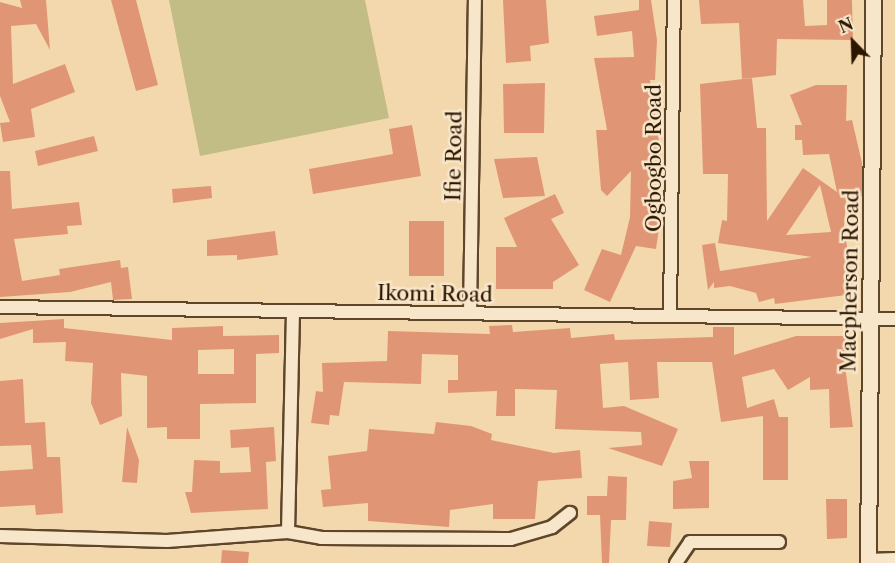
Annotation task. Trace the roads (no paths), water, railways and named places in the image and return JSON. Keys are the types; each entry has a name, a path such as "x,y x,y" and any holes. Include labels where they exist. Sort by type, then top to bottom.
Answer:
{"street":[{"name":"Ifie Road","path":"470,313 475,0"},
{"name":"Ogbogbo Road","path":"670,316 674,0"},
{"name":"Macpherson Road","path":"868,561 873,0"},
{"name":"Ikomi Road","path":"0,307 895,319"},
{"path":"288,532 293,311"},
{"path":"0,536 167,541 288,532 321,538 511,539 542,532 570,513"},
{"path":"676,563 690,542 779,542"},
{"path":"868,561 895,560"}]}
